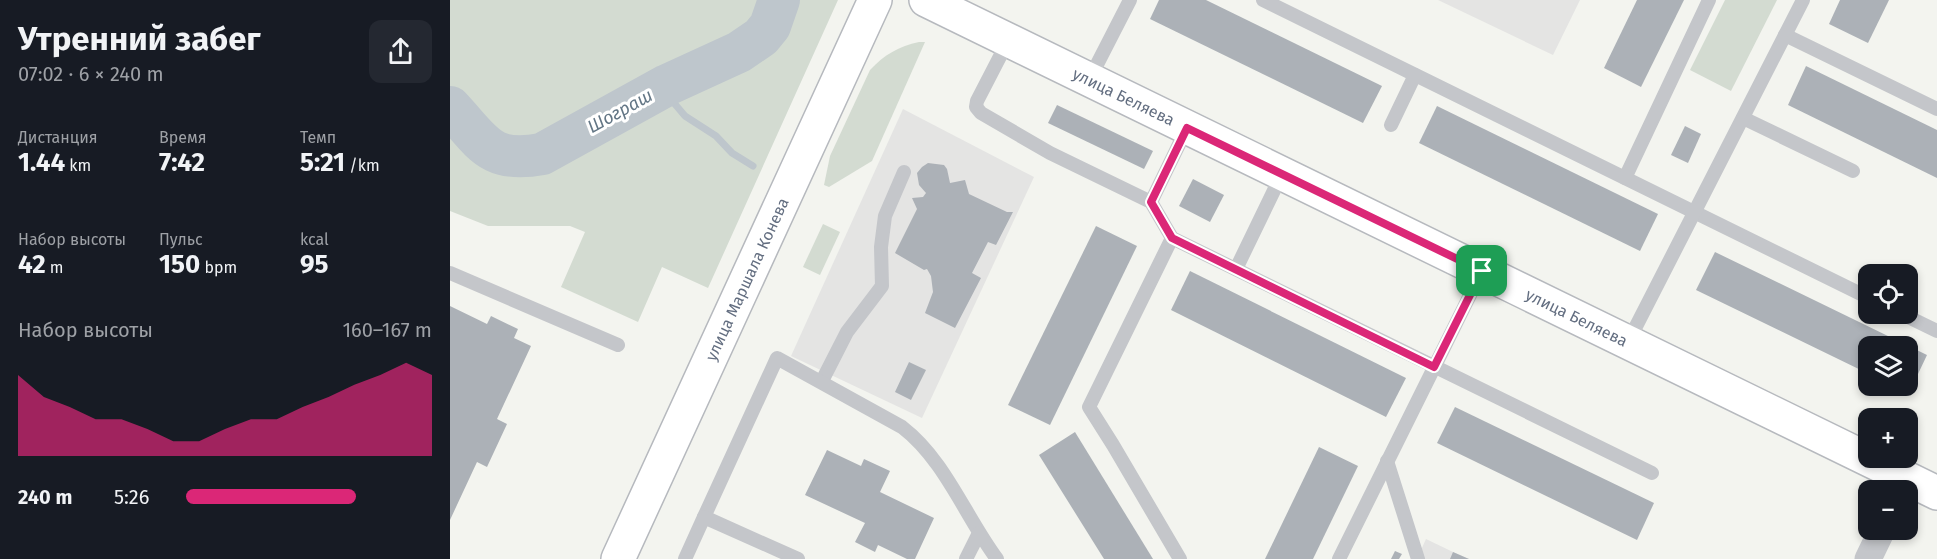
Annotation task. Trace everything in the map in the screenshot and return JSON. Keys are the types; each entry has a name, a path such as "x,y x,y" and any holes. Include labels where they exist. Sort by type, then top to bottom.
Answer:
{"street":[{"name":"улица Маршала Конева","path":"618,559 875,0"},
{"name":"улица Беляева","path":"926,0 1628,342 1895,480"},
{"name":"улица Беляева","path":"1918,488 1937,493"},
{"path":"1868,559 1877,540"}],"lane":[{"path":"1089,80 1130,0"},
{"path":"1263,0 1858,293"},
{"path":"1625,178 1709,0"},
{"path":"1628,342 1803,0"},
{"path":"1785,35 1937,109"},
{"path":"1008,41 977,101 976,107 981,113 1050,153 1151,202 1172,238 1652,473"},
{"path":"1391,125 1415,75"},
{"path":"1743,118 1853,171"},
{"path":"1151,202 1187,128"},
{"path":"822,381 847,332 882,286 881,247 885,216 904,172"},
{"path":"1236,269 1282,174"},
{"path":"1172,238 1089,407 1180,559"},
{"path":"1339,559 1482,271"},
{"path":"450,273 618,345"},
{"path":"1918,322 1937,331"},
{"path":"685,559 777,358 822,381 917,438 930,453 997,559"},
{"path":"1387,461 1418,559"},
{"path":"704,517 798,559"},
{"path":"966,559 979,533"}],"shaded area":[{"path":"450,0 838,0 708,288 662,267 638,322 561,287 585,232 570,226 488,226 450,211"},
{"path":"1438,0 1580,0 1553,55"},
{"path":"1725,0 1777,0 1731,91 1690,70"},
{"path":"925,42 872,161 829,187 824,185 830,156 870,70 892,52"},
{"path":"903,109 1034,177 922,418 791,356"},
{"path":"823,224 840,232 820,275 803,267"},
{"path":"1426,539 1453,552 1469,559 1417,559"}],"building":[{"path":"1159,0 1206,0 1382,86 1363,123 1150,19"},
{"path":"1637,0 1684,0 1641,87 1604,68"},
{"path":"1840,0 1889,0 1868,43 1829,24"},
{"path":"1806,66 1937,130 1937,178 1788,105"},
{"path":"1057,105 1153,151 1144,169 1048,123"},
{"path":"1437,106 1658,214 1640,251 1419,143"},
{"path":"1685,126 1701,134 1688,163 1671,155"},
{"path":"928,163 944,165 950,183 965,180 969,194 1007,212 1013,212 996,245 988,242 972,273 981,278 955,328 925,313 933,292 931,276 927,269 924,270 895,253 917,209 912,198 923,197 926,193 919,185 917,173"},
{"path":"1193,179 1224,195 1210,222 1179,206"},
{"path":"1096,226 1137,246 1050,425 1008,405"},
{"path":"1715,252 1858,321 1858,324 1863,324 1888,336 1858,336 1858,369 1696,290"},
{"path":"1190,271 1406,378 1386,417 1171,310"},
{"path":"450,306 487,324 491,316 518,329 514,338 531,346 497,419 507,424 487,467 477,462 450,520"},
{"path":"1918,351 1927,355 1918,374"},
{"path":"909,362 926,370 911,400 895,392"},
{"path":"1455,407 1654,503 1637,540 1437,443"},
{"path":"1075,432 1153,559 1104,559 1039,455"},
{"path":"1319,447 1358,466 1313,559 1265,559"},
{"path":"827,450 861,466 864,459 890,471 880,492 934,518 915,559 907,559 878,545 875,552 855,542 865,523 805,495"},
{"path":"1395,551 1402,554 1399,559 1391,559"},
{"path":"1453,552 1469,559 1450,559"}],"waterway":[{"name":"Шограш","path":"450,107 480,140 498,153 510,156 542,154 667,85 739,52 761,37 770,26 779,0"},
{"path":"667,85 674,103 685,116 716,136 732,153 753,166"}],"route":[{"path":"1187,128 1482,271 1434,367 1172,238 1151,202 1187,128"}]}
